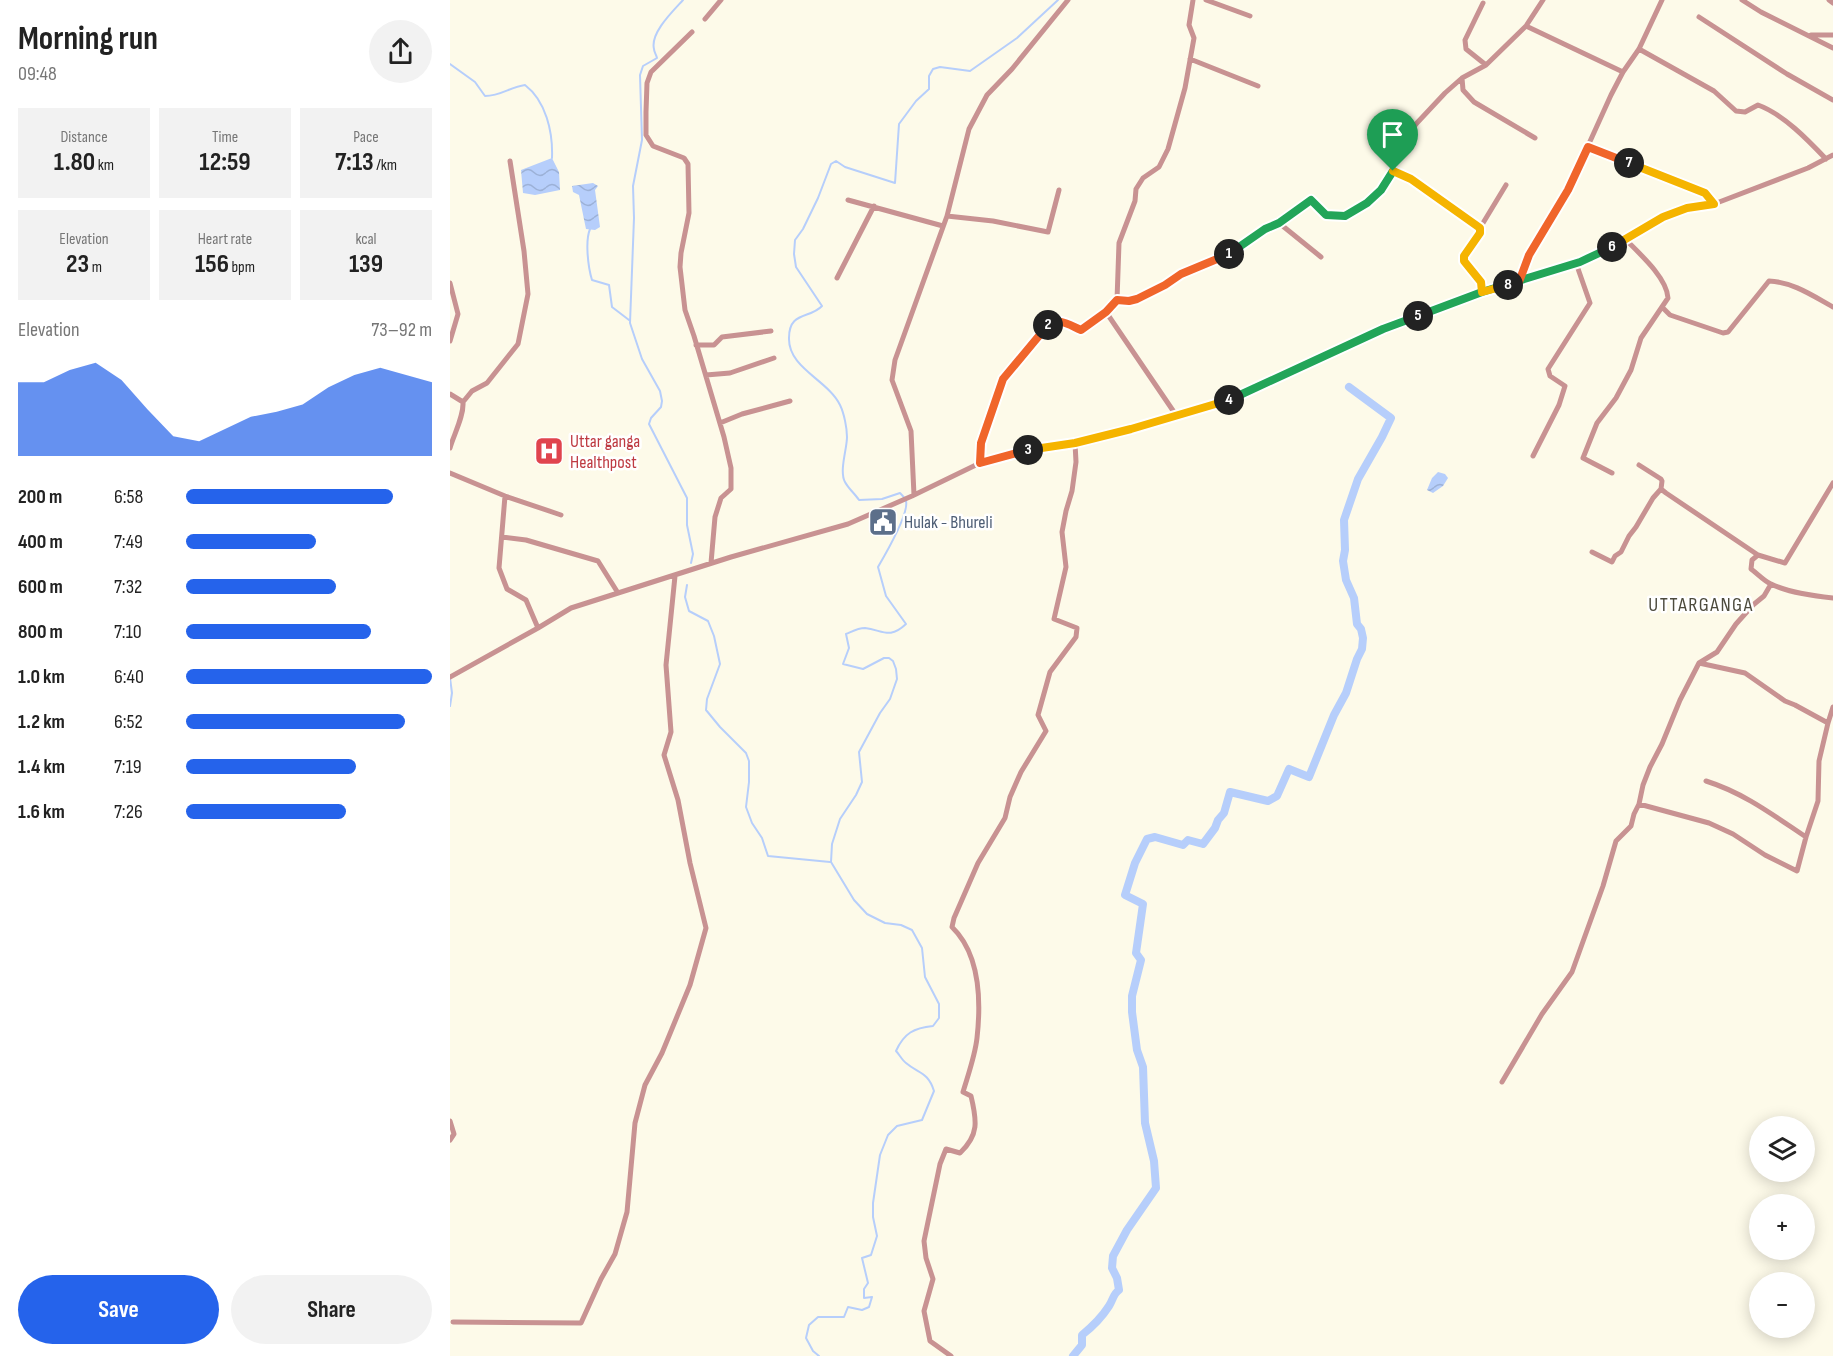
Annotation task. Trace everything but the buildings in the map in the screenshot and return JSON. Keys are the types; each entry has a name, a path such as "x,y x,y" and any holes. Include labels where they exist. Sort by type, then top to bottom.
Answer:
{"street":[{"path":"705,19 721,0"},
{"path":"913,495 911,431 892,380 895,360 943,226 969,129 987,95 1012,69 1068,0"},
{"path":"980,463 981,443 1003,379 1050,323 1060,321 1081,330 1106,312 1117,300 1119,243 1135,201 1136,189 1143,178 1159,167 1168,149 1185,88 1194,38 1189,25 1193,0"},
{"path":"1206,0 1250,16"},
{"path":"1117,300 1137,299 1181,274 1226,256 1311,200 1326,215 1345,216 1367,203 1381,190 1393,171 1398,152 1416,124 1445,93 1462,78 1486,65 1526,26 1543,0"},
{"path":"1519,282 1529,255 1568,190 1623,72 1639,49 1662,0"},
{"path":"1742,0 1833,48"},
{"path":"1829,0 1833,3"},
{"path":"1483,3 1465,40 1466,49 1486,65"},
{"path":"1700,17 1787,74 1833,100"},
{"path":"1526,26 1623,72"},
{"path":"692,32 651,72 647,83 646,135 653,146 684,158 688,164 689,213 680,267 685,310 720,423 731,468 731,489 721,498 715,517 711,563"},
{"path":"1807,35 1833,35"},
{"path":"1639,49 1714,91 1736,111 1745,112 1758,105 1767,108 1808,140 1826,159"},
{"path":"1190,59 1258,86"},
{"path":"1462,78 1463,90 1474,102 1535,138"},
{"path":"1588,147 1705,193 1714,204"},
{"path":"452,676 571,608 711,563 848,524 980,463 1035,448 1075,443 1228,400 1383,329 1482,292 1576,263 1626,240 1663,217 1687,208 1714,204 1808,168 1833,155"},
{"path":"450,448 456,427 464,411 463,402 472,391 487,383 518,344 528,294 524,251 510,161"},
{"path":"1393,171 1411,179 1480,228"},
{"path":"1482,292 1481,282 1464,261 1464,256 1480,233 1480,228 1506,185"},
{"path":"946,216 993,221 1048,232 1059,190"},
{"path":"848,200 943,226"},
{"path":"837,278 874,206"},
{"path":"1279,223 1321,257"},
{"path":"1612,473 1583,458 1596,423 1616,398 1631,370 1641,338 1668,298 1668,290 1652,267 1626,240"},
{"path":"1533,456 1559,405 1565,386 1550,376 1548,369 1590,303 1576,263"},
{"path":"1662,307 1670,315 1723,333 1728,332 1770,281 1783,282 1800,288 1833,307"},
{"path":"450,282 458,314 450,341"},
{"path":"1106,312 1176,416"},
{"path":"696,345 714,345 722,337 771,331"},
{"path":"706,375 730,373 774,358"},
{"path":"450,394 463,402"},
{"path":"720,423 742,414 790,401"},
{"path":"951,1356 930,1341 924,1311 933,1279 926,1258 924,1241 940,1164 946,1149 960,1153 970,1144 976,1127 972,1096 963,1092 977,1039 979,991 973,964 962,936 952,927 978,863 1005,818 1010,797 1021,772 1046,731 1038,715 1050,672 1077,637 1077,628 1054,619 1066,567 1062,532 1072,491 1076,462 1075,443"},
{"path":"1592,552 1612,562 1621,552 1653,498 1661,489 1662,481 1639,465"},
{"path":"450,473 505,496 561,515"},
{"path":"1661,489 1758,555 1785,563 1833,483"},
{"path":"505,496 499,568 507,589 526,600 538,628"},
{"path":"502,537 526,540 598,561 618,593"},
{"path":"1758,555 1752,560 1752,569 1771,584 1817,597 1833,598"},
{"path":"453,1322 581,1323 615,1254 627,1212 635,1123 645,1085 662,1053 690,985 706,928 678,800 664,755 671,732 666,665 675,576"},
{"path":"1502,1082 1542,1014 1572,972 1603,886 1616,841 1631,826 1650,767 1699,663 1717,652 1736,624 1764,596 1771,584"},
{"path":"1699,663 1745,673 1785,701 1828,723"},
{"path":"1639,804 1709,823 1733,834 1797,872 1818,801 1820,761 1833,706"},
{"path":"1706,781 1746,797 1806,837"},
{"path":"450,1121 454,1134 450,1140"}],"water":[{"path":"552,158 559,172 560,190 535,195 523,193 521,170"},
{"path":"593,183 598,186 595,190 600,227 595,230 586,229 579,195 573,192 572,186"},
{"path":"1438,472 1445,474 1448,478 1443,486 1433,493 1427,490 1432,478"}],"waterway":[{"path":"683,0 659,29 654,43 657,58 643,66 640,75 642,140 633,186 630,323 642,359 660,391 661,407 651,418 649,424 687,498 687,525 693,554 691,563"},
{"path":"819,1356 813,1351 806,1338 809,1325 818,1317 844,1317 848,1307 862,1310 869,1307 872,1297 864,1298 864,1289 868,1283 862,1258 871,1255 877,1236 873,1203 880,1155 888,1135 897,1126 922,1120 934,1091 929,1080 906,1063 896,1051 910,1032 933,1026 939,1018 939,1004 925,977 922,948 912,930 901,925 885,923 867,914 854,900 831,862 832,844 840,819 862,782 859,752 890,699 897,679 893,661 889,658 884,658 863,669 843,664 849,648 846,634 865,628 890,633 906,624 886,596 878,567 904,515 906,501 900,493 882,499 859,500 845,482 843,466 847,433 841,408 827,388 795,358 790,348 792,323 822,306 796,267 795,240 818,198 831,164 836,161 845,167 895,183 899,124 916,101 929,89 929,76 933,69 940,67 970,71 1017,38 1058,0"},
{"path":"450,64 475,82 485,96 496,95 525,85 538,100 547,118 552,158"},
{"path":"590,229 588,254 592,280 609,285 612,307 629,320"},
{"path":"1073,1356 1082,1345 1082,1335 1103,1314 1119,1290 1112,1268 1113,1256 1127,1230 1156,1188 1154,1161 1145,1123 1143,1067 1137,1050 1132,1012 1132,996 1141,960 1136,953 1143,904 1125,895 1135,863 1147,839 1155,837 1183,845 1188,840 1203,844 1224,813 1230,792 1268,801 1277,796 1289,769 1309,777 1334,715 1346,693 1362,649 1363,638 1357,624 1354,598 1346,580 1343,561 1344,520 1358,479 1391,418 1349,387"},
{"path":"687,585 685,597 689,611 708,621 720,664 707,699 706,710 746,753 749,761 746,807 752,823 762,838 768,856 830,862"},
{"path":"450,678 452,693 450,706"}],"place":[{"name":"Uttar ganga Healthpost","path":"549,451"},
{"name":"Hulak - Bhureli","path":"883,522"}],"district":[{"name":"UTTARGANGA","path":"1701,604"}],"route":[{"path":"1393,171 1381,190 1367,203 1345,216 1326,215 1311,200 1226,256 1181,274 1137,299 1117,300 1106,312 1081,330 1060,321 1050,323 1003,379 981,443 980,463 1035,448 1075,443 1131,429 1228,400 1383,329 1482,292 1519,282 1580,262 1626,240 1663,217 1687,208 1714,204 1705,193 1588,147 1568,190 1529,255 1519,282 1482,292 1481,282 1464,261 1464,256 1481,231 1480,228 1411,179 1393,171"}]}
